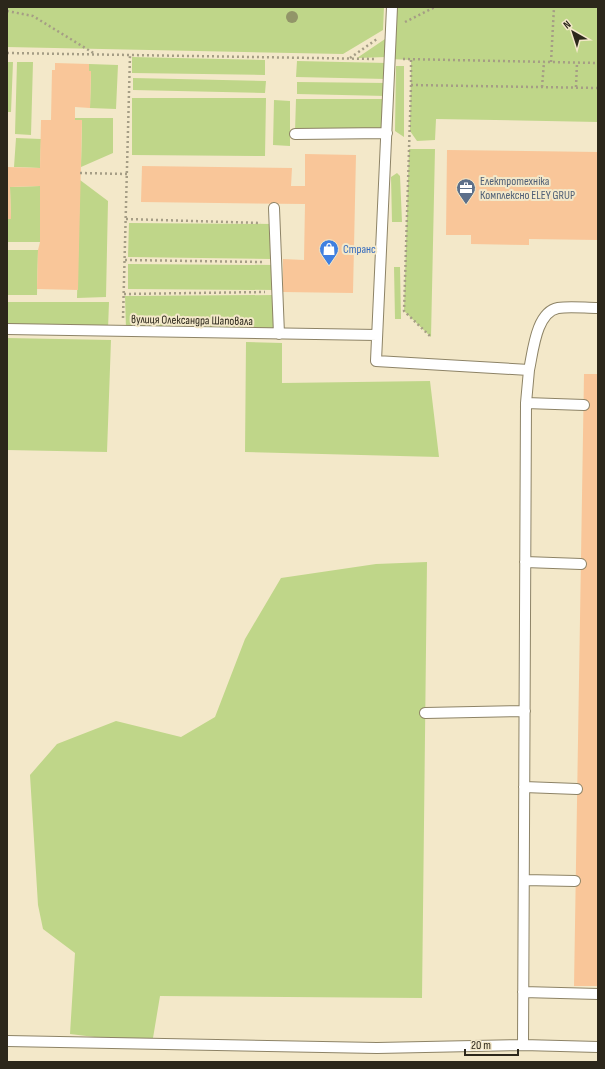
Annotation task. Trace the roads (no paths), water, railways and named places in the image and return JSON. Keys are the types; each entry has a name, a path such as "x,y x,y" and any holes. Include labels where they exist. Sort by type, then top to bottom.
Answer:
{"lane":[{"path":"392,7 376,361 529,370"},
{"path":"295,134 386,133"},
{"path":"274,208 279,334"},
{"path":"523,1045 526,403 529,370 537,329 544,318 556,308 598,308"},
{"name":"вулиця Олександра Шаповала","path":"7,329 377,335"},
{"path":"526,403 584,405"},
{"path":"525,562 581,564"},
{"path":"426,713 525,711"},
{"path":"524,787 577,789"},
{"path":"524,880 575,881"},
{"path":"523,992 598,994"},
{"path":"7,1041 377,1048 523,1045 598,1047"}],"place":[{"name":"Електротехніка Комплексно ELEY GRUP","path":"466,205"},
{"name":"Странс","path":"329,266"}]}
